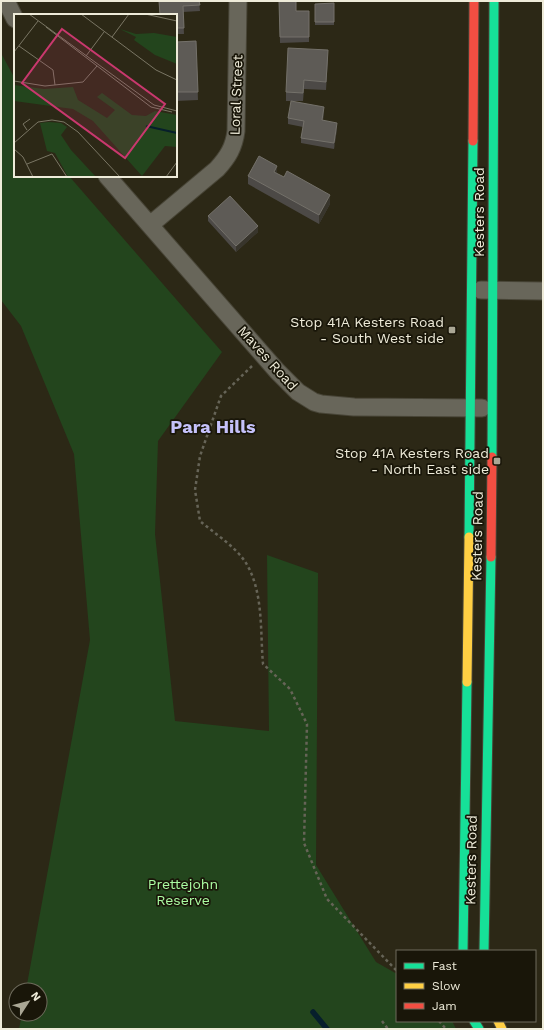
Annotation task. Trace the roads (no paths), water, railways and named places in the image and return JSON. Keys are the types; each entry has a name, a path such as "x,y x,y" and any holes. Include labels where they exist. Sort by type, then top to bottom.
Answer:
{"main road":[{"name":"Kesters Road","path":"463,950 471,408 474,1"},
{"name":"Kesters Road","path":"484,950 493,408 494,1"}],"street":[{"path":"6,1 14,17"},
{"name":"Loral Street","path":"150,225 217,169 230,153 234,145 236,131 238,1"},
{"name":"Maves Road","path":"108,177 264,355 298,392 314,402 331,406 354,407 493,408"},
{"path":"472,290 543,291"}],"waterway":[{"path":"313,1012 327,1029"}],"place":[{"name":"Stop 41A Kesters Road - South West side","path":"452,330"},
{"name":"Stop 41A Kesters Road - North East side","path":"497,461"}],"district":[{"name":"Para Hills","path":"213,427"}],"park label":[{"name":"Prettejohn Reserve","path":"183,892"}]}
